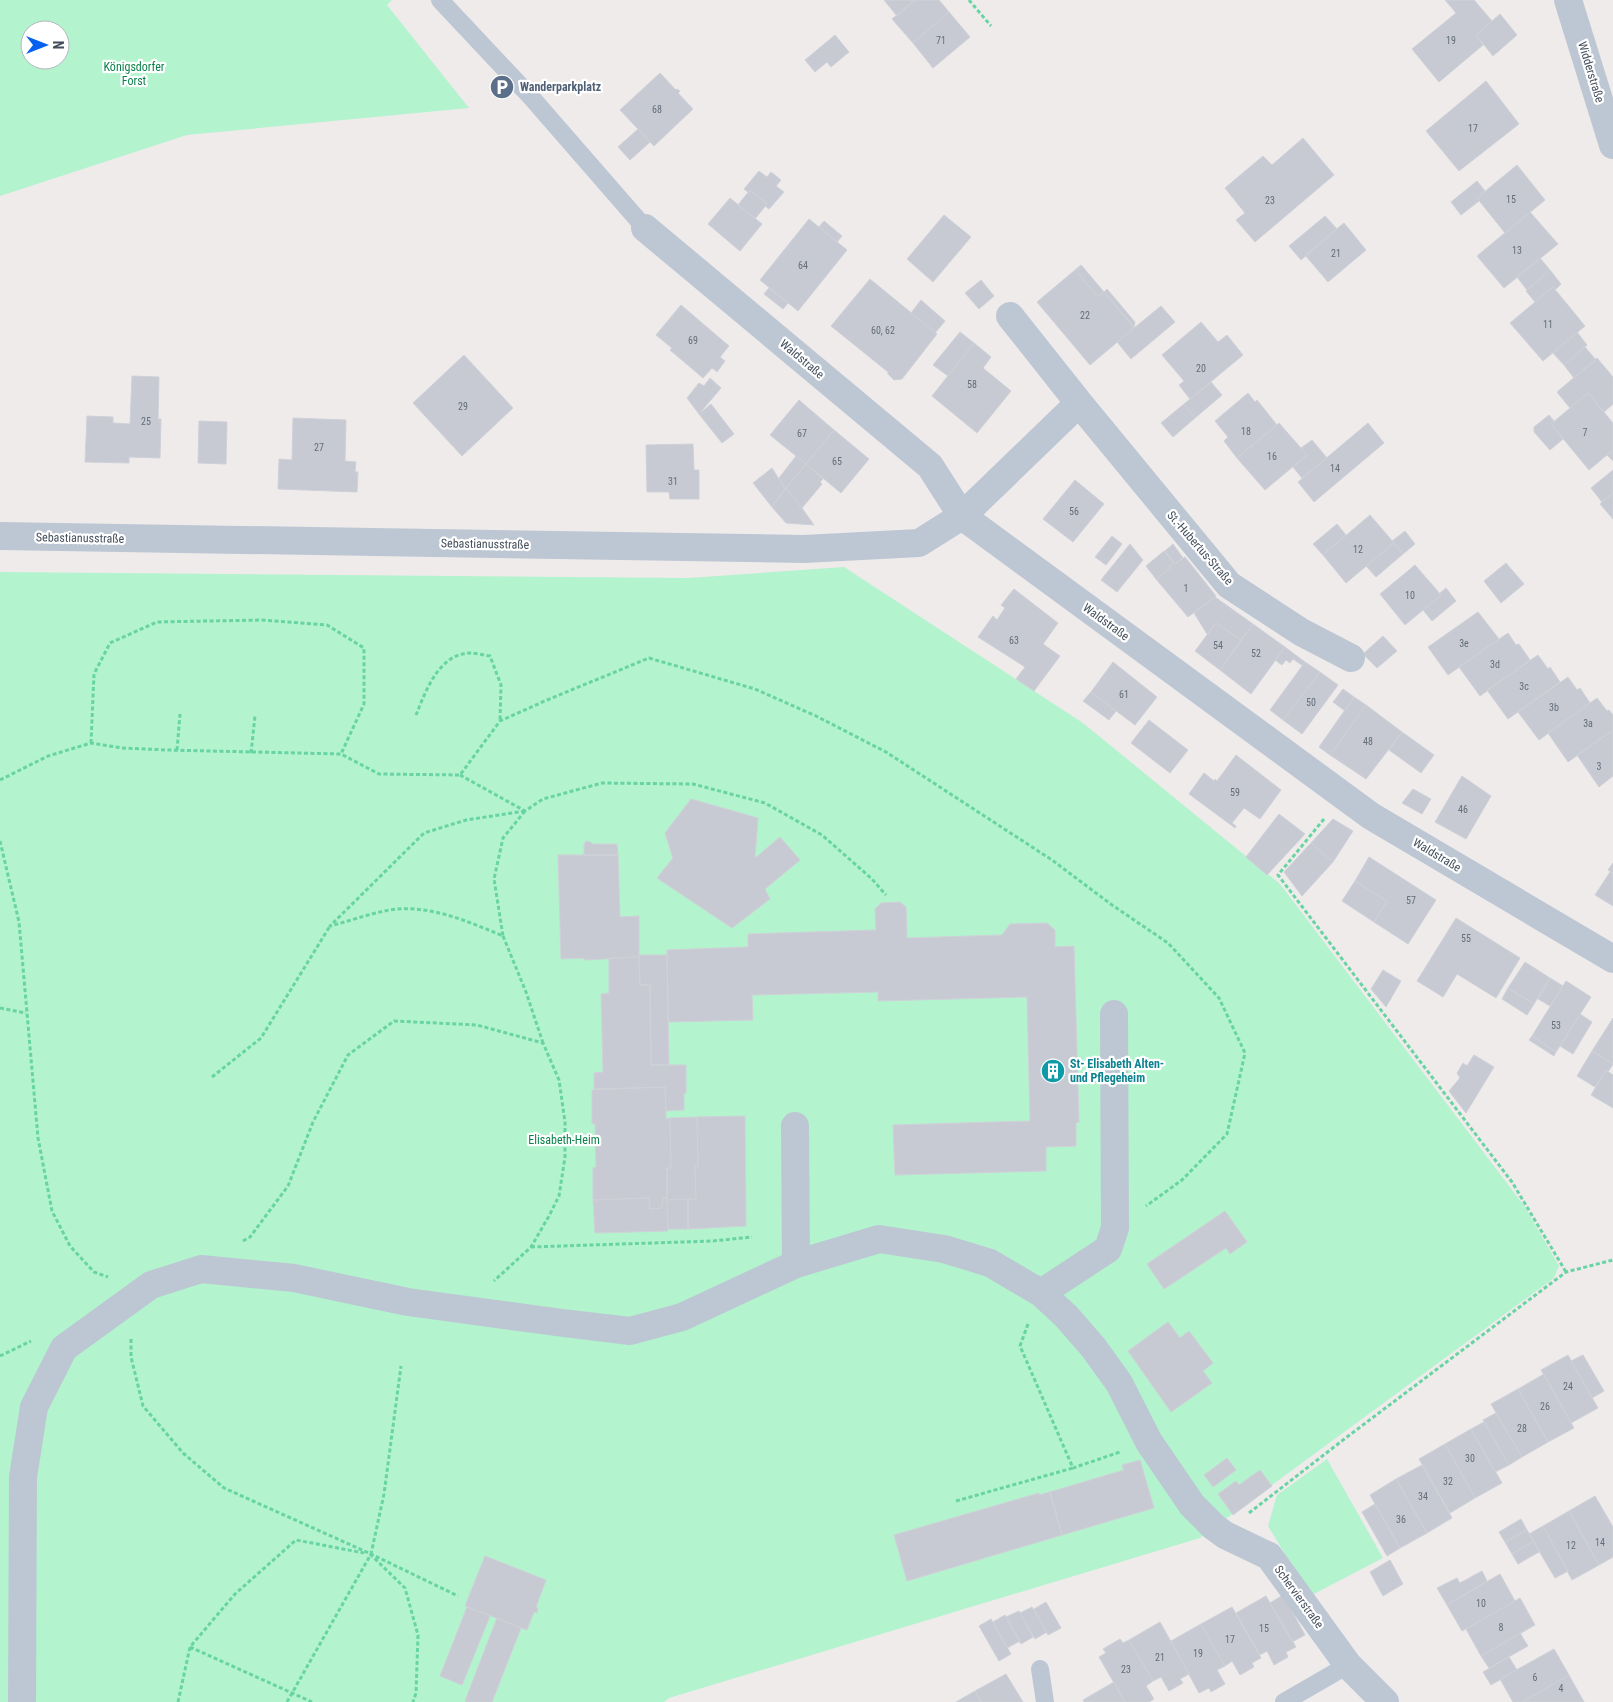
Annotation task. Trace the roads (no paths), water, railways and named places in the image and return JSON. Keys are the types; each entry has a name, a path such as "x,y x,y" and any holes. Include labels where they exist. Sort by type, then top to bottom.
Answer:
{"street":[{"name":"Widderstraße","path":"1568,0 1613,145"},
{"name":"Waldstraße","path":"645,228 930,466 962,516 1371,816 1613,959"},
{"name":"St.-Hubertus-Straße","path":"1010,316 1229,585 1301,632 1352,658"},
{"path":"962,516 1079,403"},
{"name":"Sebastianusstraße","path":"0,536 804,549 919,543 962,516"},
{"path":"1041,1293 1108,1249 1115,1228 1114,1014"},
{"path":"795,1126 796,1264"},
{"name":"Schervierstraße","path":"22,1702 23,1477 34,1407 64,1348 150,1284 201,1269 294,1278 426,1305 630,1331 682,1317 796,1264 879,1239 944,1249 990,1263 1041,1293 1093,1347 1119,1382 1149,1442 1192,1505 1219,1531 1269,1556 1348,1665 1384,1702"}],"lane":[{"path":"440,0 531,97 645,228"},
{"path":"1284,1702 1348,1665"},
{"path":"1040,1669 1045,1702"}],"place":[{"name":"Wanderparkplatz","path":"502,87"},
{"name":"St- Elisabeth Alten- und Pflegeheim","path":"1053,1071"}],"park label":[{"name":"Königsdorfer Forst","path":"134,74"},
{"name":"Elisabeth-Heim","path":"564,1140"}]}
